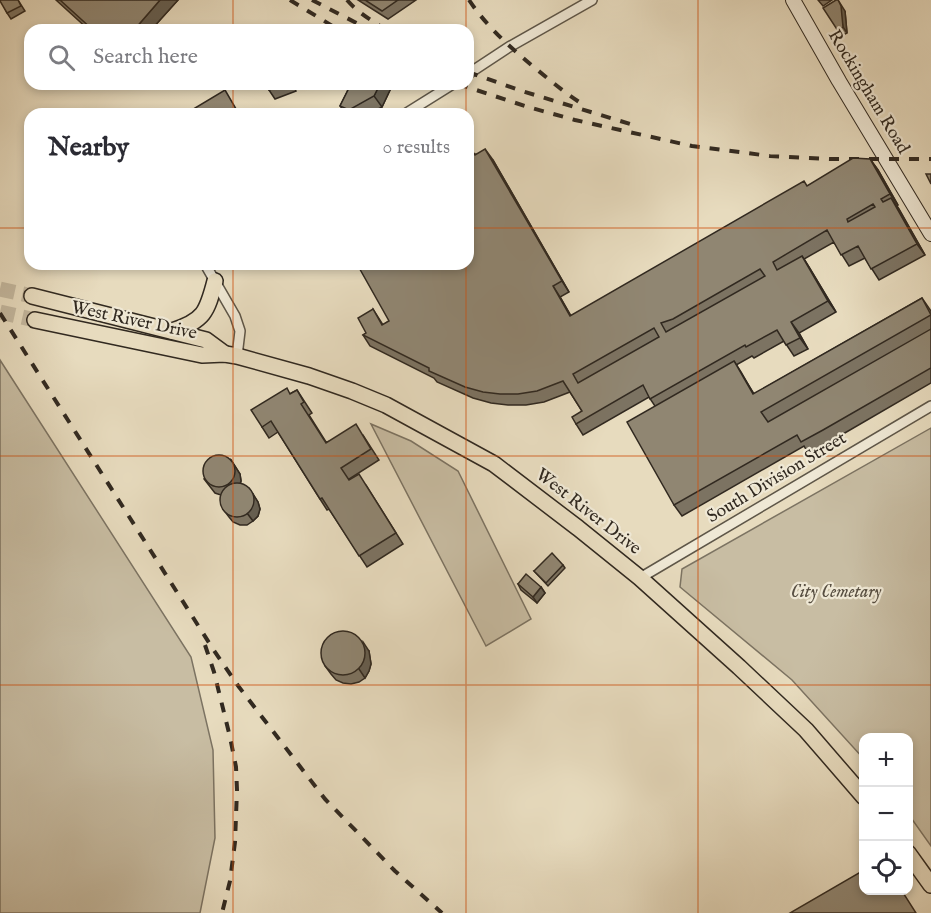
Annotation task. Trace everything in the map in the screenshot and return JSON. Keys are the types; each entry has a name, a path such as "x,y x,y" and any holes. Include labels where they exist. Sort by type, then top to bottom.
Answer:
{"main road":[{"path":"172,331 189,326 202,315 209,305 215,281"},
{"name":"West River Drive","path":"32,296 206,340 231,355"},
{"name":"West River Drive","path":"35,320 202,355 231,355 309,376 386,405 494,464 640,578 806,730 859,791"},
{"path":"913,859 931,885"}],"street":[{"path":"474,70 509,46 592,0"},
{"name":"Rockingham Road","path":"793,0 931,234"},
{"path":"415,108 443,90"},
{"path":"209,270 235,316 240,331 231,355"},
{"name":"South Division Street","path":"640,578 931,406"}],"green space":[{"path":"0,360 191,657 213,750 215,838 200,913 0,913"},
{"path":"371,424 411,441 458,471 531,619 486,646"},
{"name":"City Cemetary","path":"931,428 931,846 913,821 913,733 859,733 859,754 792,680 680,587 682,569"}],"building":[{"path":"1,0 18,0 21,6 7,13"},
{"path":"60,0 160,0 139,24 86,24"},
{"path":"365,0 398,0 382,11"},
{"path":"836,0 841,6 843,27 838,31 823,8"},
{"path":"225,90 236,108 195,108"},
{"path":"348,90 377,90 374,96 353,108 340,106"},
{"path":"485,149 562,281 553,286 570,316 804,181 807,186 853,158 870,159 890,194 881,199 883,202 891,198 917,244 871,269 858,246 841,255 827,230 773,262 777,270 802,256 828,301 791,322 800,338 786,345 777,330 746,347 745,345 650,399 643,385 576,424 572,417 582,411 563,381 537,391 518,394 483,392 465,387 429,371 429,368 363,335 366,333 358,318 373,309 382,325 389,321 360,270 474,270 474,154","holes":["873,204 875,207 848,222 847,219","760,269 765,276 666,332 661,323 673,319","654,328 659,337 578,383 573,374"]},
{"path":"926,174 931,174 931,184"},
{"path":"922,298 931,315 761,412 768,422 931,329 931,368 801,442 797,435 674,505 627,422 734,361 753,394"},
{"path":"287,388 290,394 297,390 304,402 301,404 326,443 356,424 371,449 341,468 349,480 359,474 396,533 359,556 271,421 262,427 251,410"},
{"path":"219,455 231,459 235,471 231,483 219,487 207,483 203,471 207,459"},
{"path":"237,483 249,488 254,500 249,512 237,517 225,512 220,500 225,488"},
{"path":"552,553 563,565 546,583 534,571"},
{"path":"526,574 541,587 533,597 518,584"},
{"path":"343,631 352,632 359,637 364,644 364,662 359,669 352,674 343,675 334,674 327,669 322,662 321,653 322,644 327,637 334,632"},
{"path":"859,873 859,895 905,895 916,913 790,913"}],"tunnel":[{"path":"0,289 32,296"},
{"path":"0,312 35,320"}],"railway":[{"path":"290,0 329,24"},
{"path":"312,0 358,24"},
{"path":"347,0 377,24"},
{"path":"469,0 483,19 508,44 553,83 584,105"},
{"path":"474,74 630,124"},
{"path":"474,89 575,120 692,146 770,156 831,159 931,159"},
{"path":"0,313 239,687 325,799 395,871 442,913"},
{"path":"205,645 214,672 236,767 235,842 230,881 222,913"}]}
